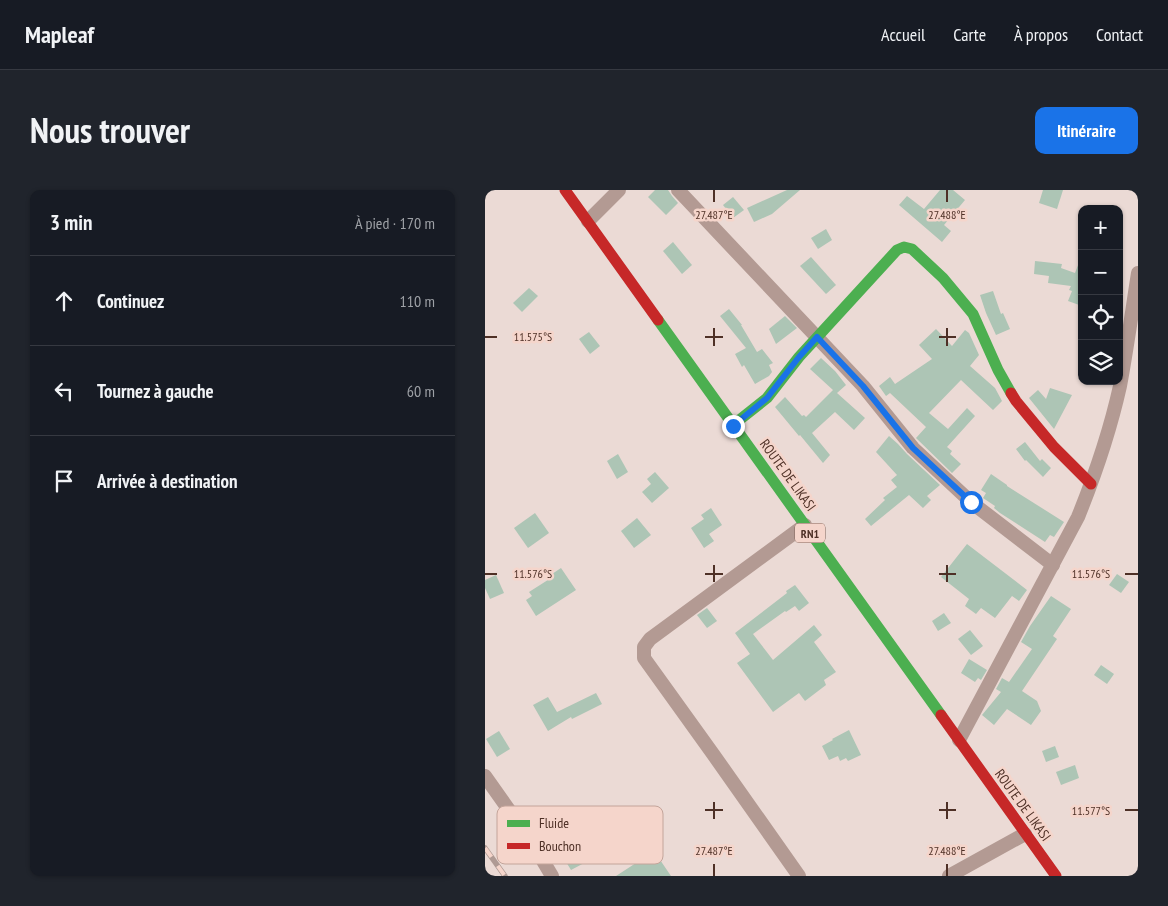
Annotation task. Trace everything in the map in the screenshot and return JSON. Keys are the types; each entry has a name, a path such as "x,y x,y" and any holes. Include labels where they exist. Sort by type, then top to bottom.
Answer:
{"main road":[{"name":"ROUTE DE LIKASI","path":"565,190 1056,876"},
{"path":"733,426 767,398 817,337 897,250 904,247 911,249 943,278 973,314 998,370 1016,401 1054,446 1091,484"}],"street":[{"path":"588,221 619,190"},
{"path":"678,190 863,386 913,448 971,502 1053,565"},
{"path":"959,740 1078,517 1091,484 1104,445 1119,387 1138,273"},
{"path":"799,876 649,666 644,658 644,647 650,639 805,525"},
{"path":"485,776 506,806"},
{"path":"949,876 1025,834"},
{"path":"545,864 552,876"}],"building":[{"path":"655,190 668,190 678,203 666,215 648,197"},
{"path":"787,190 800,190 772,214 754,222 747,208"},
{"path":"940,190 953,190 965,200 944,225 951,231 942,242 899,205 907,196 924,209"},
{"path":"1043,190 1063,190 1057,209 1039,203"},
{"path":"733,197 744,210 733,218 723,205"},
{"path":"826,229 832,240 818,249 811,238"},
{"path":"673,242 692,265 682,274 663,251"},
{"path":"811,257 836,285 826,294 800,266"},
{"path":"1035,261 1062,264 1061,268 1075,273 1078,265 1078,305 1068,301 1072,291 1069,290 1071,286 1048,283 1049,276 1034,274"},
{"path":"529,288 538,296 522,312 513,303"},
{"path":"993,291 1001,314 1003,313 1010,329 996,335 980,295"},
{"path":"729,309 742,325 757,352 762,349 773,363 769,365 772,372 769,376 755,384 735,354 746,348 720,316"},
{"path":"785,316 797,328 776,344 769,329"},
{"path":"936,329 952,346 965,330 969,333 979,355 970,366 995,388 1002,401 993,410 961,380 929,413 948,429 967,408 975,416 947,447 952,451 950,454 961,464 952,473 916,438 926,427 890,393 886,396 879,386 890,377 895,384 932,359 919,345"},
{"path":"589,332 600,346 590,354 579,339"},
{"path":"821,358 846,385 837,393 865,418 854,430 835,412 812,433 830,455 823,463 775,407 785,397 802,416 806,417 833,390 810,369"},
{"path":"1050,388 1072,395 1054,429 1029,398 1038,390 1046,399"},
{"path":"889,436 940,485 927,496 931,500 923,508 909,495 871,526 865,519 885,500 883,498 897,487 891,480 897,475 876,452"},
{"path":"1025,442 1040,461 1042,459 1051,468 1043,477 1025,461 1016,449"},
{"path":"618,454 628,472 617,479 607,461"},
{"path":"655,472 669,488 652,503 642,492 651,484 647,479"},
{"path":"991,474 1064,522 1054,537 1050,535 1045,542 1000,513 994,508 995,506 983,498 986,493 981,490"},
{"path":"711,508 722,525 709,534 714,541 704,548 691,528 704,519 701,515"},
{"path":"535,513 549,533 528,548 514,528"},
{"path":"637,518 651,535 634,548 621,531"},
{"path":"967,544 1027,590 1019,601 1012,596 995,618 981,608 976,614 965,606 969,599 941,577"},
{"path":"561,568 576,590 536,616 526,600 532,596 529,592 551,578 549,576"},
{"path":"1117,574 1129,582 1121,593 1109,585"},
{"path":"496,575 504,593 490,599 485,588 485,580"},
{"path":"795,585 809,603 799,611 795,606 785,611 753,634 773,660 814,625 822,635 814,642 836,672 824,680 826,685 805,701 799,693 773,712 737,663 750,654 735,633"},
{"path":"1051,596 1071,609 1053,636 1057,639 1022,691 1037,701 1041,711 1031,725 1007,709 994,725 982,715 1001,692 996,689 1002,678 1009,682 1032,649 1021,642"},
{"path":"707,608 717,621 707,628 697,615"},
{"path":"944,613 951,623 938,631 932,621"},
{"path":"970,630 983,646 971,655 958,639"},
{"path":"969,659 987,670 981,680 978,678 975,682 961,673"},
{"path":"1101,665 1114,674 1107,684 1094,675"},
{"path":"596,693 602,704 572,719 571,717 548,731 533,705 548,697 557,712"},
{"path":"849,730 861,755 848,761 846,758 840,761 838,756 829,760 822,746"},
{"path":"499,731 510,749 497,757 486,739"},
{"path":"1055,746 1059,757 1046,762 1042,751"},
{"path":"1075,765 1079,778 1061,785 1056,772"},
{"path":"567,864 582,864 571,870"},
{"path":"634,864 663,864 671,876 616,876"}],"railway":[{"path":"485,848 505,876"}],"traffic: fast":[{"path":"733,425 767,398 799,357 897,250 904,247 912,249 943,278 973,314 998,370 1011,393"},
{"path":"658,320 941,715"}],"traffic: jam":[{"path":"565,190 658,320"},
{"path":"1011,393 1054,447 1091,484"},
{"path":"941,715 1056,876"}],"route":[{"path":"733,426 767,398 817,337 863,386 913,448 971,502"}]}
